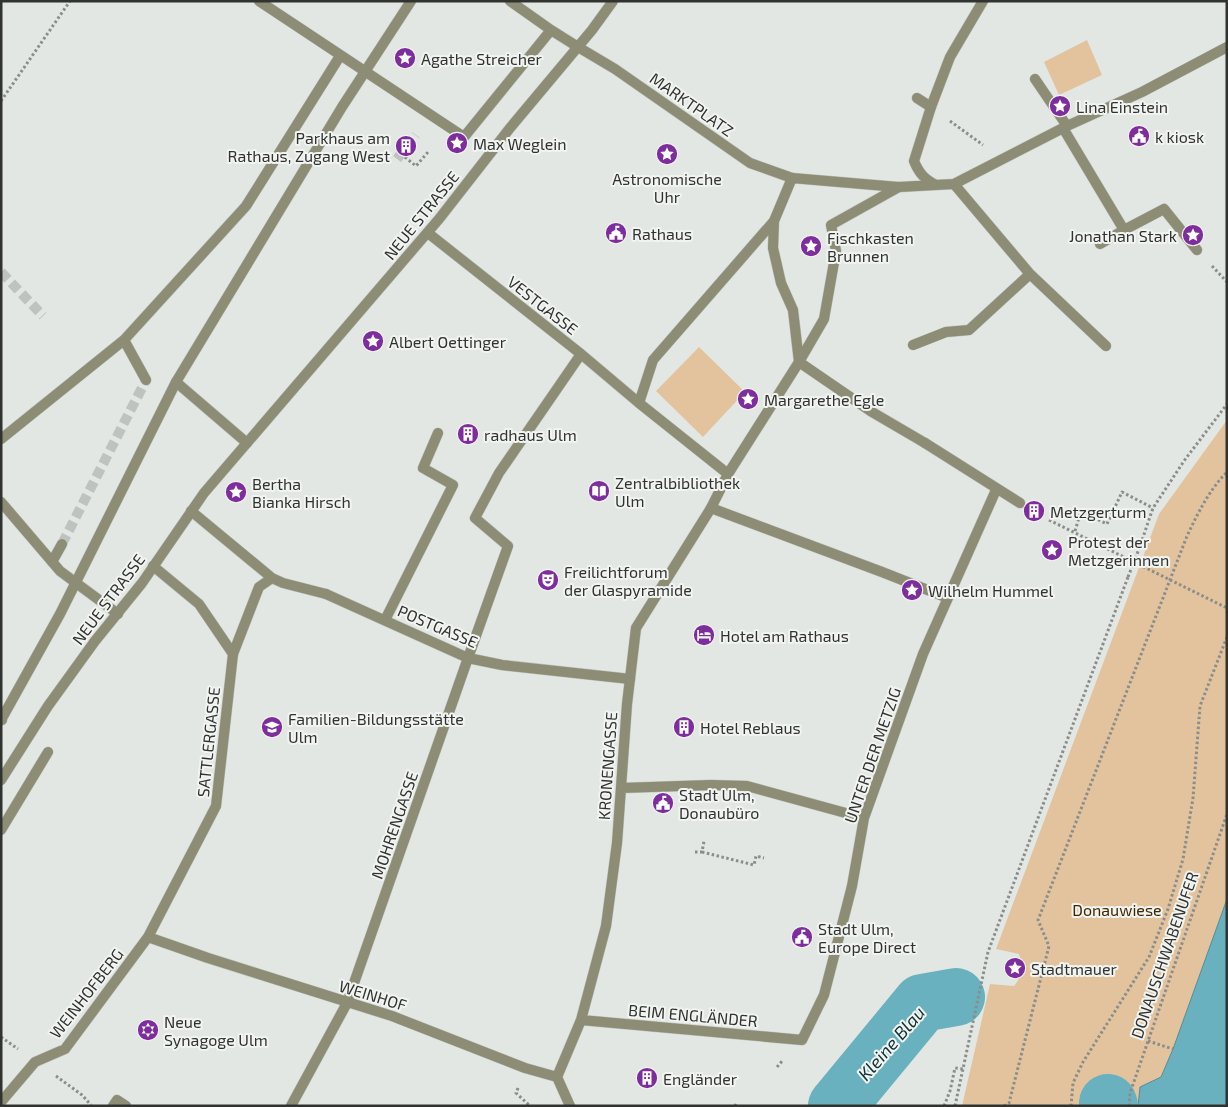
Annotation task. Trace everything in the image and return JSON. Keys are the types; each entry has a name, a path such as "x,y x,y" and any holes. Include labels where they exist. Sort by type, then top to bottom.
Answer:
{"street":[{"path":"260,1 464,137 551,30"},
{"path":"1,720 76,582 176,382 364,71 411,1"},
{"name":"MARKTPLATZ","path":"510,1 551,30 615,69 750,163 792,178 899,187 954,184"},
{"name":"NEUE STRASSE","path":"1,780 48,706 95,641 118,614 191,511 247,443 428,233 613,1"},
{"path":"937,185 926,181 919,173 914,161 931,107 950,57 983,1"},
{"path":"1106,346 1030,274 954,184 1065,127 1142,92 1227,47"},
{"path":"1,439 124,340 246,206 340,56"},
{"path":"1035,79 1124,230"},
{"path":"917,98 931,107"},
{"path":"639,403 653,360 774,221 792,178"},
{"name":"MARKTPLATZ","path":"728,474 824,319 836,251 831,225 899,187"},
{"path":"1100,244 1164,209 1197,250"},
{"path":"774,221 772,248 781,283 793,310 799,362 872,412 1020,503"},
{"name":"VESTGASSE","path":"428,233 728,474"},
{"path":"913,345 946,332 969,330 1030,274"},
{"path":"124,340 146,380"},
{"name":"MOHRENGASSE","path":"291,1106 347,1003 508,546 475,518 499,473 581,354"},
{"path":"176,382 247,443"},
{"path":"385,620 453,484 423,468 438,434"},
{"name":"KRONENGASSE","path":"557,1077 581,1020 606,926 616,843 636,628 711,508 728,474"},
{"name":"UNTER DER METZIG","path":"802,1040 824,995 852,886 864,818 923,654 996,490"},
{"path":"1,502 60,571 118,614"},
{"path":"711,508 948,598"},
{"path":"191,511 272,578"},
{"path":"52,562 62,544"},
{"path":"153,566 199,604 232,654"},
{"name":"POSTGASSE","path":"272,578 283,583 326,594 468,658 502,665 630,679"},
{"name":"SATTLERGASSE","path":"148,937 216,806 232,654 259,587 272,578"},
{"path":"1,830 48,752"},
{"path":"621,788 711,785 747,786 864,818"},
{"name":"WEINHOF","path":"148,937 392,1016 525,1068 557,1077"},
{"name":"WEINHOFBERG","path":"1,1102 35,1062 65,1049 148,937"},
{"name":"BEIM ENGLÄNDER","path":"581,1020 802,1040"},
{"path":"557,1077 570,1106"},
{"path":"113,1106 118,1100 126,1106"}],"path":[{"path":"1,101 70,1"},
{"path":"931,107 1003,160"},
{"path":"401,154 416,166 428,152"},
{"path":"955,1106 988,952 1153,508 1184,461 1227,404"},
{"path":"1004,1106 1009,1102 1048,946 1038,920 1188,536 1203,503 1218,480 1227,472"},
{"path":"1075,531 1081,511 1107,524 1122,492 1153,508"},
{"path":"1049,520 1075,531 1170,581 1227,608"},
{"path":"1071,1106 1073,1083 1083,1062 1149,958 1168,909 1183,859 1193,798 1200,706 1227,637"},
{"name":"DONAUSCHWABENUFER","path":"1129,1106 1130,1093 1227,814"},
{"path":"702,852 704,841"},
{"path":"695,852 702,852 754,865 756,856 764,858"},
{"path":"1,1037 12,1043"},
{"path":"1148,1041 1173,1049"},
{"path":"944,1106 950,1092 955,1068 963,1069"},
{"path":"64,1081 82,1095 92,1106"},
{"path":"516,1093 530,1106"}],"green space":[{"path":"1087,40 1102,75 1059,95 1044,62"},
{"path":"699,347 745,392 703,437 656,391"},
{"name":"Donauwiese","path":"1227,420 1227,899 1173,1049 1161,1077 1140,1087 1138,1106 962,1106 990,984 1014,986 1021,975 1022,967 1019,954 996,949 1159,514"}],"water":[{"path":"1227,899 1227,1106 1138,1106 1140,1087 1161,1077 1173,1049"}],"waterway":[{"name":"Kleine Blau","path":"837,1106 922,1003 956,997"}],"tunnel":[{"path":"397,159 416,135"},
{"path":"1,272 43,316"},
{"path":"62,544 146,380"}],"place":[{"name":"Agathe Streicher","path":"405,58"},
{"name":"Lina Einstein","path":"1060,106"},
{"name":"k kiosk","path":"1139,136"},
{"name":"Max Weglein","path":"457,143"},
{"name":"Parkhaus am Rathaus, Zugang West","path":"406,146"},
{"name":"Astronomische Uhr","path":"667,154"},
{"name":"Rathaus","path":"616,233"},
{"name":"Jonathan Stark","path":"1193,235"},
{"name":"Fischkasten Brunnen","path":"811,246"},
{"name":"Albert Oettinger","path":"373,341"},
{"name":"Margarethe Egle","path":"748,399"},
{"name":"radhaus Ulm","path":"468,434"},
{"name":"Zentralbibliothek Ulm","path":"599,491"},
{"name":"Bertha Bianka Hirsch","path":"236,492"},
{"name":"Metzgerturm","path":"1034,511"},
{"name":"Protest der Metzgerinnen","path":"1052,550"},
{"name":"Freilichtforum der Glaspyramide","path":"548,580"},
{"name":"Wilhelm Hummel","path":"912,590"},
{"name":"Hotel am Rathaus","path":"704,635"},
{"name":"Familien-Bildungsstätte Ulm","path":"272,727"},
{"name":"Hotel Reblaus","path":"684,727"},
{"name":"Stadt Ulm, Donaubüro","path":"663,803"},
{"name":"Stadt Ulm, Europe Direct","path":"802,937"},
{"name":"Stadtmauer","path":"1015,968"},
{"name":"Neue Synagoge Ulm","path":"148,1030"},
{"name":"Engländer","path":"647,1078"}]}
